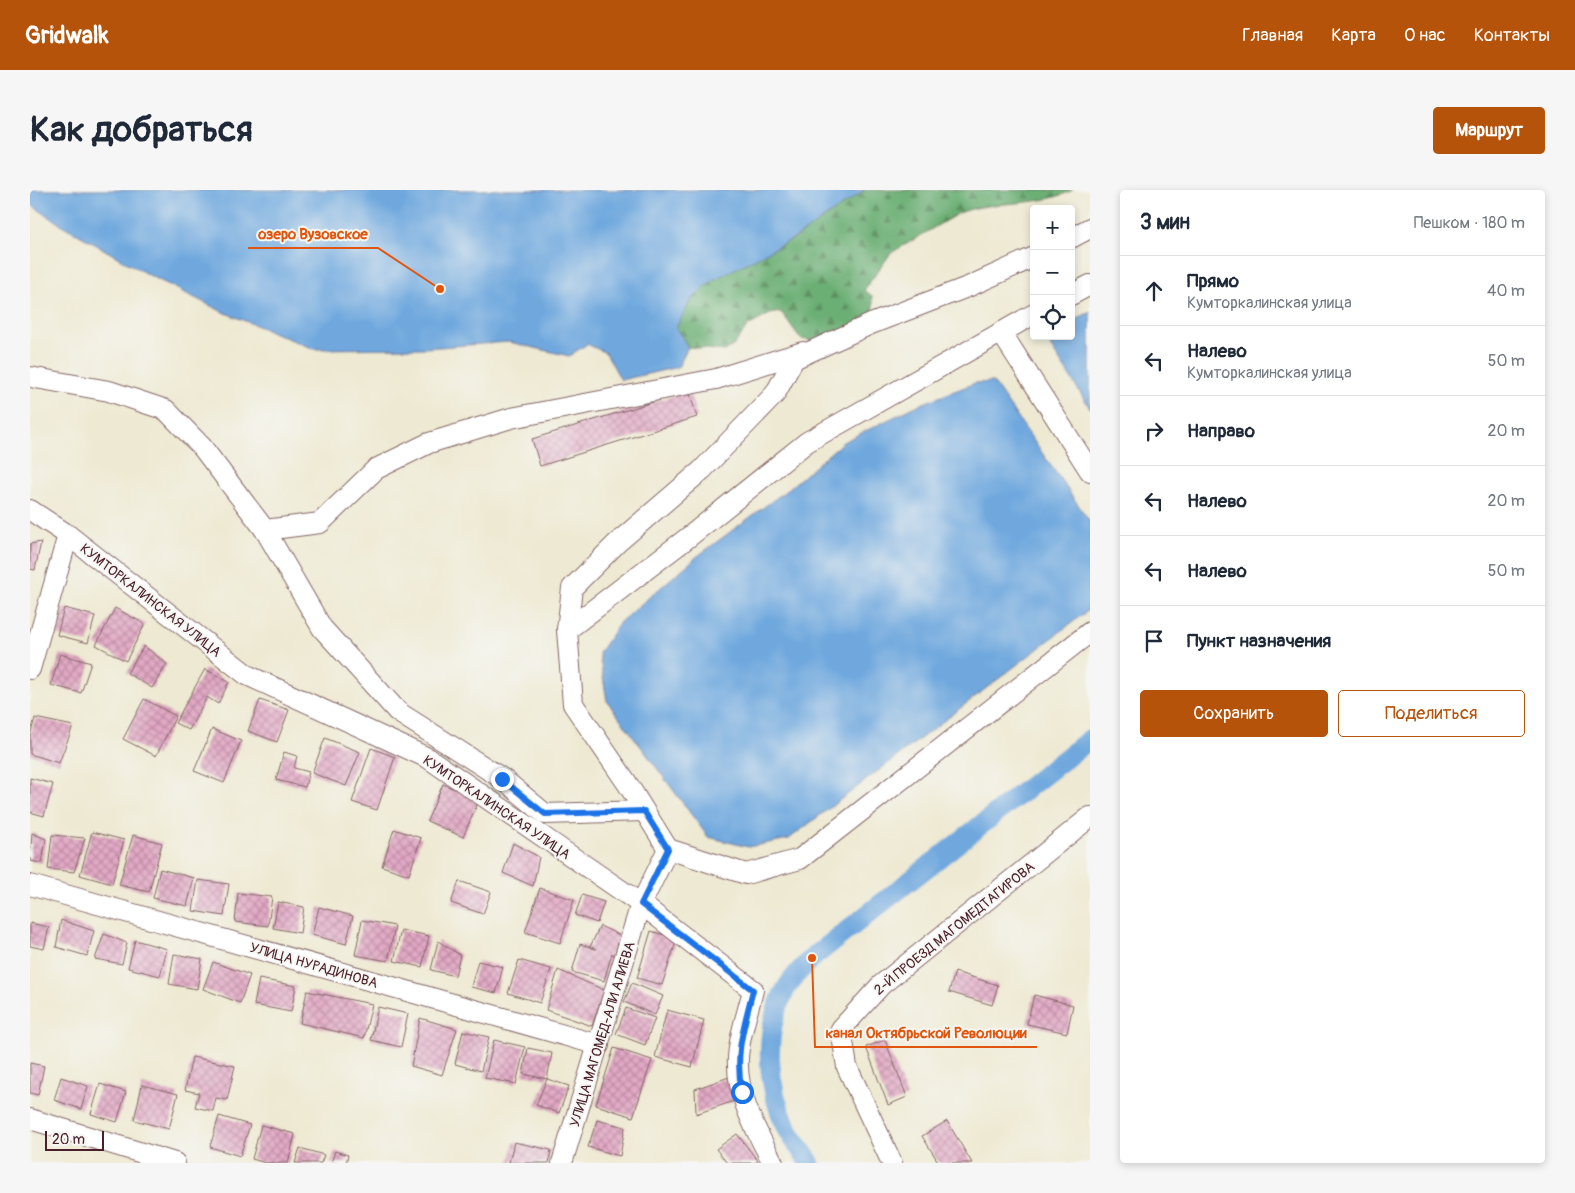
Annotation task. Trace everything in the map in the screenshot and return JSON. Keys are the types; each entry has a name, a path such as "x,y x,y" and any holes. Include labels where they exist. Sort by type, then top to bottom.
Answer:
{"street":[{"path":"1075,236 1090,228"},
{"path":"1030,259 970,286 871,324 794,360 776,394 702,470 618,543 572,588 567,630 573,704 627,783 668,849 746,874 800,859 1090,632"},
{"path":"1075,293 1090,285"},
{"path":"567,630 690,536 807,442 1030,316"},
{"path":"1001,332 1090,471"},
{"path":"265,530 320,523 376,470 429,443 511,418 716,379 824,346"},
{"path":"30,377 110,391 166,410 202,447 265,530 322,628 398,712 502,779 545,814 644,811"},
{"name":"КУМТОРКАЛИНСКАЯ УЛИЦА","path":"30,510 68,535 247,675 428,758 641,904 753,990 740,1043 739,1075 748,1110 773,1163"},
{"path":"30,669 68,535"},
{"name":"2-Й ПРОЕЗД МАГОМЕДТАГИРОВА","path":"892,1163 847,1067 841,1029 881,985 1090,818"},
{"name":"УЛИЦА МАГОМЕД-АЛИ АЛИЕВА","path":"562,1163 641,904 668,849"},
{"name":"УЛИЦА НУРАДИНОВА","path":"30,885 599,1046"},
{"path":"30,1119 175,1163"}],"green space":[{"path":"865,190 1073,190 1060,196 1046,199 987,206 959,213 891,253 864,290 872,296 874,309 855,325 813,341 801,339 781,312 770,314 748,326 734,345 725,351 688,347 676,328 691,299 713,280 795,238"}],"water":[{"path":"30,190 865,190 795,238 713,280 691,300 676,328 688,347 678,367 621,380 606,353 587,344 569,356 509,342 425,348 314,349 223,312 145,273 60,224 30,204"},
{"path":"1090,312 1090,408 1050,346 1056,340 1075,340 1075,320"},
{"path":"993,382 1090,522 1090,609 789,839 748,847 708,837 607,701 599,653 620,622 699,555 787,490 843,442 916,406 975,383"}],"building":[{"path":"689,391 697,417 540,466 532,439"},
{"path":"41,542 35,570 30,569 30,544"},
{"path":"64,608 95,616 88,643 57,635"},
{"path":"115,608 145,624 126,661 96,645"},
{"path":"144,646 167,664 152,688 127,673"},
{"path":"60,654 91,663 81,693 51,685"},
{"path":"205,669 229,682 218,704 207,697 189,730 175,723"},
{"path":"144,699 176,716 156,756 123,739"},
{"path":"260,700 289,710 277,742 248,731"},
{"path":"35,718 73,726 59,763 30,754 30,736"},
{"path":"212,729 241,741 224,783 194,771"},
{"path":"325,738 360,752 346,786 312,773"},
{"path":"371,748 395,757 377,810 352,802"},
{"path":"284,752 297,756 294,768 309,772 305,787 276,780"},
{"path":"30,778 53,784 44,816 30,812"},
{"path":"443,784 479,800 463,837 427,821"},
{"path":"394,829 421,838 409,875 382,866"},
{"path":"92,832 124,840 112,884 80,875"},
{"path":"32,833 46,839 42,863 30,861"},
{"path":"52,835 85,838 74,872 48,869"},
{"path":"133,835 162,843 149,892 119,885"},
{"path":"513,843 539,857 533,886 503,873"},
{"path":"160,869 194,878 187,906 153,898"},
{"path":"198,880 229,884 224,916 193,911"},
{"path":"459,881 491,892 483,914 451,903"},
{"path":"540,888 574,900 560,943 525,932"},
{"path":"238,893 272,897 268,926 235,922"},
{"path":"582,895 604,902 597,923 575,915"},
{"path":"278,902 304,907 300,933 273,928"},
{"path":"319,907 353,916 346,944 312,935"},
{"path":"61,920 94,931 87,956 56,947"},
{"path":"362,920 395,926 388,961 355,955"},
{"path":"30,923 49,927 44,949 30,946"},
{"path":"600,926 621,936 614,956 612,953 604,981 572,972 580,944 596,949 590,947"},
{"path":"401,930 429,936 422,967 394,961"},
{"path":"651,931 677,939 662,985 637,978"},
{"path":"104,934 127,943 122,964 95,959"},
{"path":"135,940 167,949 160,976 128,968"},
{"path":"438,941 460,955 455,976 431,970"},
{"path":"174,954 202,959 197,989 169,984"},
{"path":"519,960 551,969 540,1003 508,993"},
{"path":"478,961 503,967 496,993 471,987"},
{"path":"213,962 250,975 240,1003 203,989"},
{"path":"558,970 604,990 592,1026 546,1010"},
{"path":"955,972 998,985 992,1005 949,992"},
{"path":"259,979 296,986 291,1012 254,1005"},
{"path":"632,983 663,996 655,1015 624,1002"},
{"path":"307,991 372,1004 364,1038 300,1023"},
{"path":"1034,995 1073,1005 1067,1033 1027,1024"},
{"path":"378,1007 408,1014 401,1047 371,1040"},
{"path":"626,1008 655,1018 645,1045 616,1034"},
{"path":"667,1010 704,1020 692,1067 655,1057"},
{"path":"420,1018 457,1029 442,1075 411,1066"},
{"path":"463,1031 489,1037 481,1071 455,1064"},
{"path":"494,1040 525,1047 516,1084 485,1078"},
{"path":"885,1040 907,1097 888,1105 866,1047"},
{"path":"528,1048 552,1053 547,1079 523,1074"},
{"path":"614,1048 652,1060 633,1117 596,1105"},
{"path":"192,1057 235,1066 227,1100 216,1098 213,1111 195,1107 199,1093 185,1090"},
{"path":"30,1063 44,1066 38,1095 30,1093"},
{"path":"732,1076 740,1099 696,1114 695,1089"},
{"path":"61,1077 88,1086 81,1109 54,1100"},
{"path":"547,1079 569,1086 559,1113 536,1105"},
{"path":"100,1084 126,1092 117,1122 91,1114"},
{"path":"142,1085 178,1094 169,1129 134,1120"},
{"path":"219,1116 250,1125 240,1156 210,1147"},
{"path":"597,1120 625,1127 620,1156 588,1147"},
{"path":"947,1121 972,1163 939,1163 922,1136"},
{"path":"261,1125 295,1134 288,1163 266,1163 252,1159"},
{"path":"737,1134 758,1161 755,1163 727,1163 716,1149"},
{"path":"514,1142 551,1150 549,1163 509,1163"},
{"path":"300,1148 324,1155 321,1163 295,1163"},
{"path":"335,1151 348,1155 346,1163 331,1163"}],"waterway":[{"path":"810,1163 787,1128 780,1112 775,1096 770,1061 772,1026 783,994 789,984 812,958 1090,739"}],"place":[{"name":"озеро Вузовское","path":"440,289"},
{"name":"канал Октябрьской Революции","path":"812,958"}],"route":[{"path":"502,779 545,814 644,811 668,849 641,904 753,990 738,1058 742,1092"}]}
